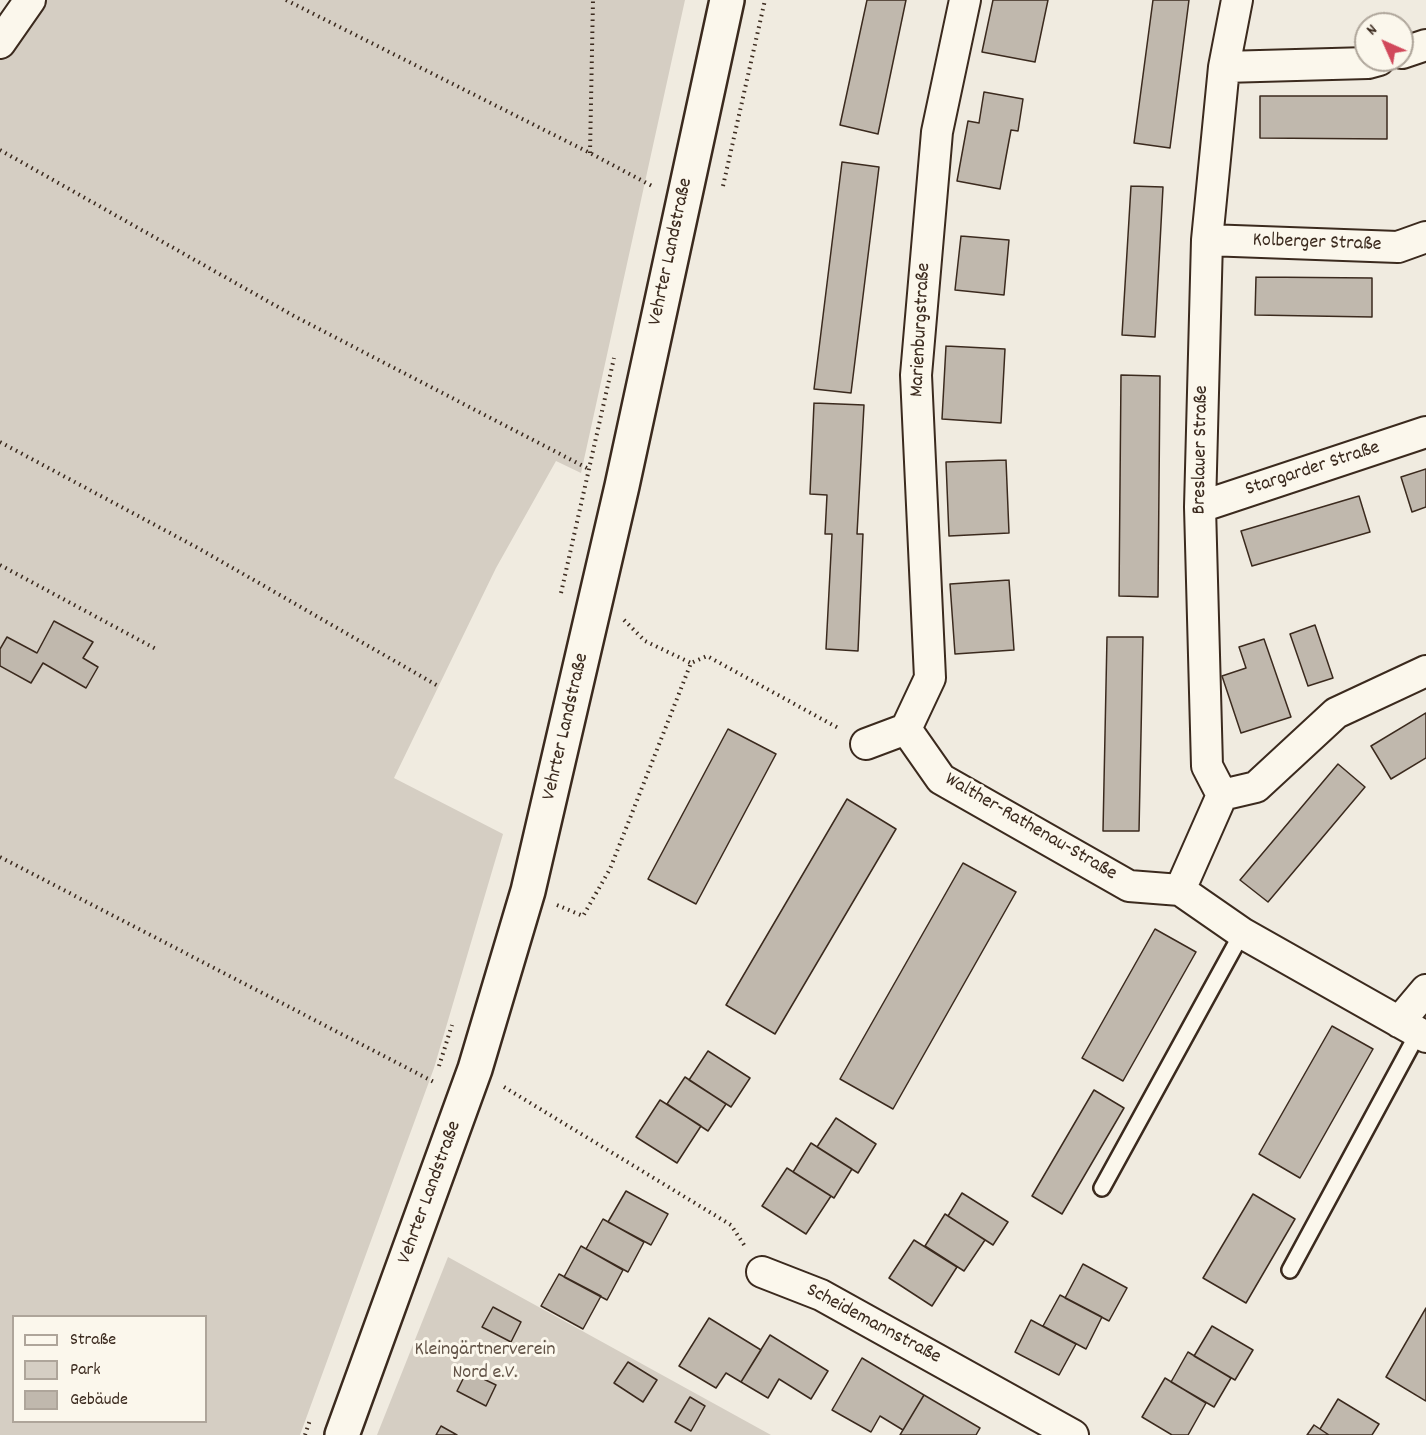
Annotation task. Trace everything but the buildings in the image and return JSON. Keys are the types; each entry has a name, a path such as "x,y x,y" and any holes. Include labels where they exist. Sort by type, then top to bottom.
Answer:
{"main road":[{"name":"Vehrter Landstraße","path":"342,1435 475,1069 528,891 619,497 727,0"}],"street":[{"path":"0,43 30,0"},
{"name":"Marienburgstraße","path":"906,729 930,678 916,375 937,132 965,0"},
{"name":"Breslauer Straße","path":"1222,795 1208,766 1200,507 1207,240 1224,67 1237,0"},
{"path":"1224,67 1354,63"},
{"name":"Kolberger Straße","path":"1207,240 1398,246 1426,237"},
{"name":"Stargarder Straße","path":"1200,507 1426,432"},
{"path":"1179,890 1222,795 1256,787 1336,714 1426,671"},
{"path":"866,744 906,729"},
{"name":"Walther-Rathenau-Straße","path":"906,729 941,779 1129,886 1179,890 1242,933 1414,1031"},
{"path":"1414,1031 1426,990"},
{"name":"Scheidemannstraße","path":"762,1272 821,1294 1073,1435"}],"lane":[{"path":"1102,1188 1242,933"},
{"path":"1290,1270 1414,1031"}],"path":[{"path":"286,0 654,187"},
{"path":"590,153 593,0"},
{"path":"0,150 294,316 588,468 561,595"},
{"path":"0,442 198,549 438,686"},
{"path":"0,565 156,649"},
{"path":"624,620 645,641 691,663"},
{"path":"560,906 583,916 610,869 691,663 707,656 866,744"},
{"path":"0,857 434,1082"},
{"path":"438,1070 452,1024"},
{"path":"504,1087 731,1225 762,1272"}],"green space":[{"path":"42,0 685,0 581,473 556,461 496,568 394,778 503,834 434,1068 300,1435 0,1435 0,59"},
{"name":"Kleingärtnerverein Nord e.V.","path":"448,1257 771,1435 377,1435"}]}
